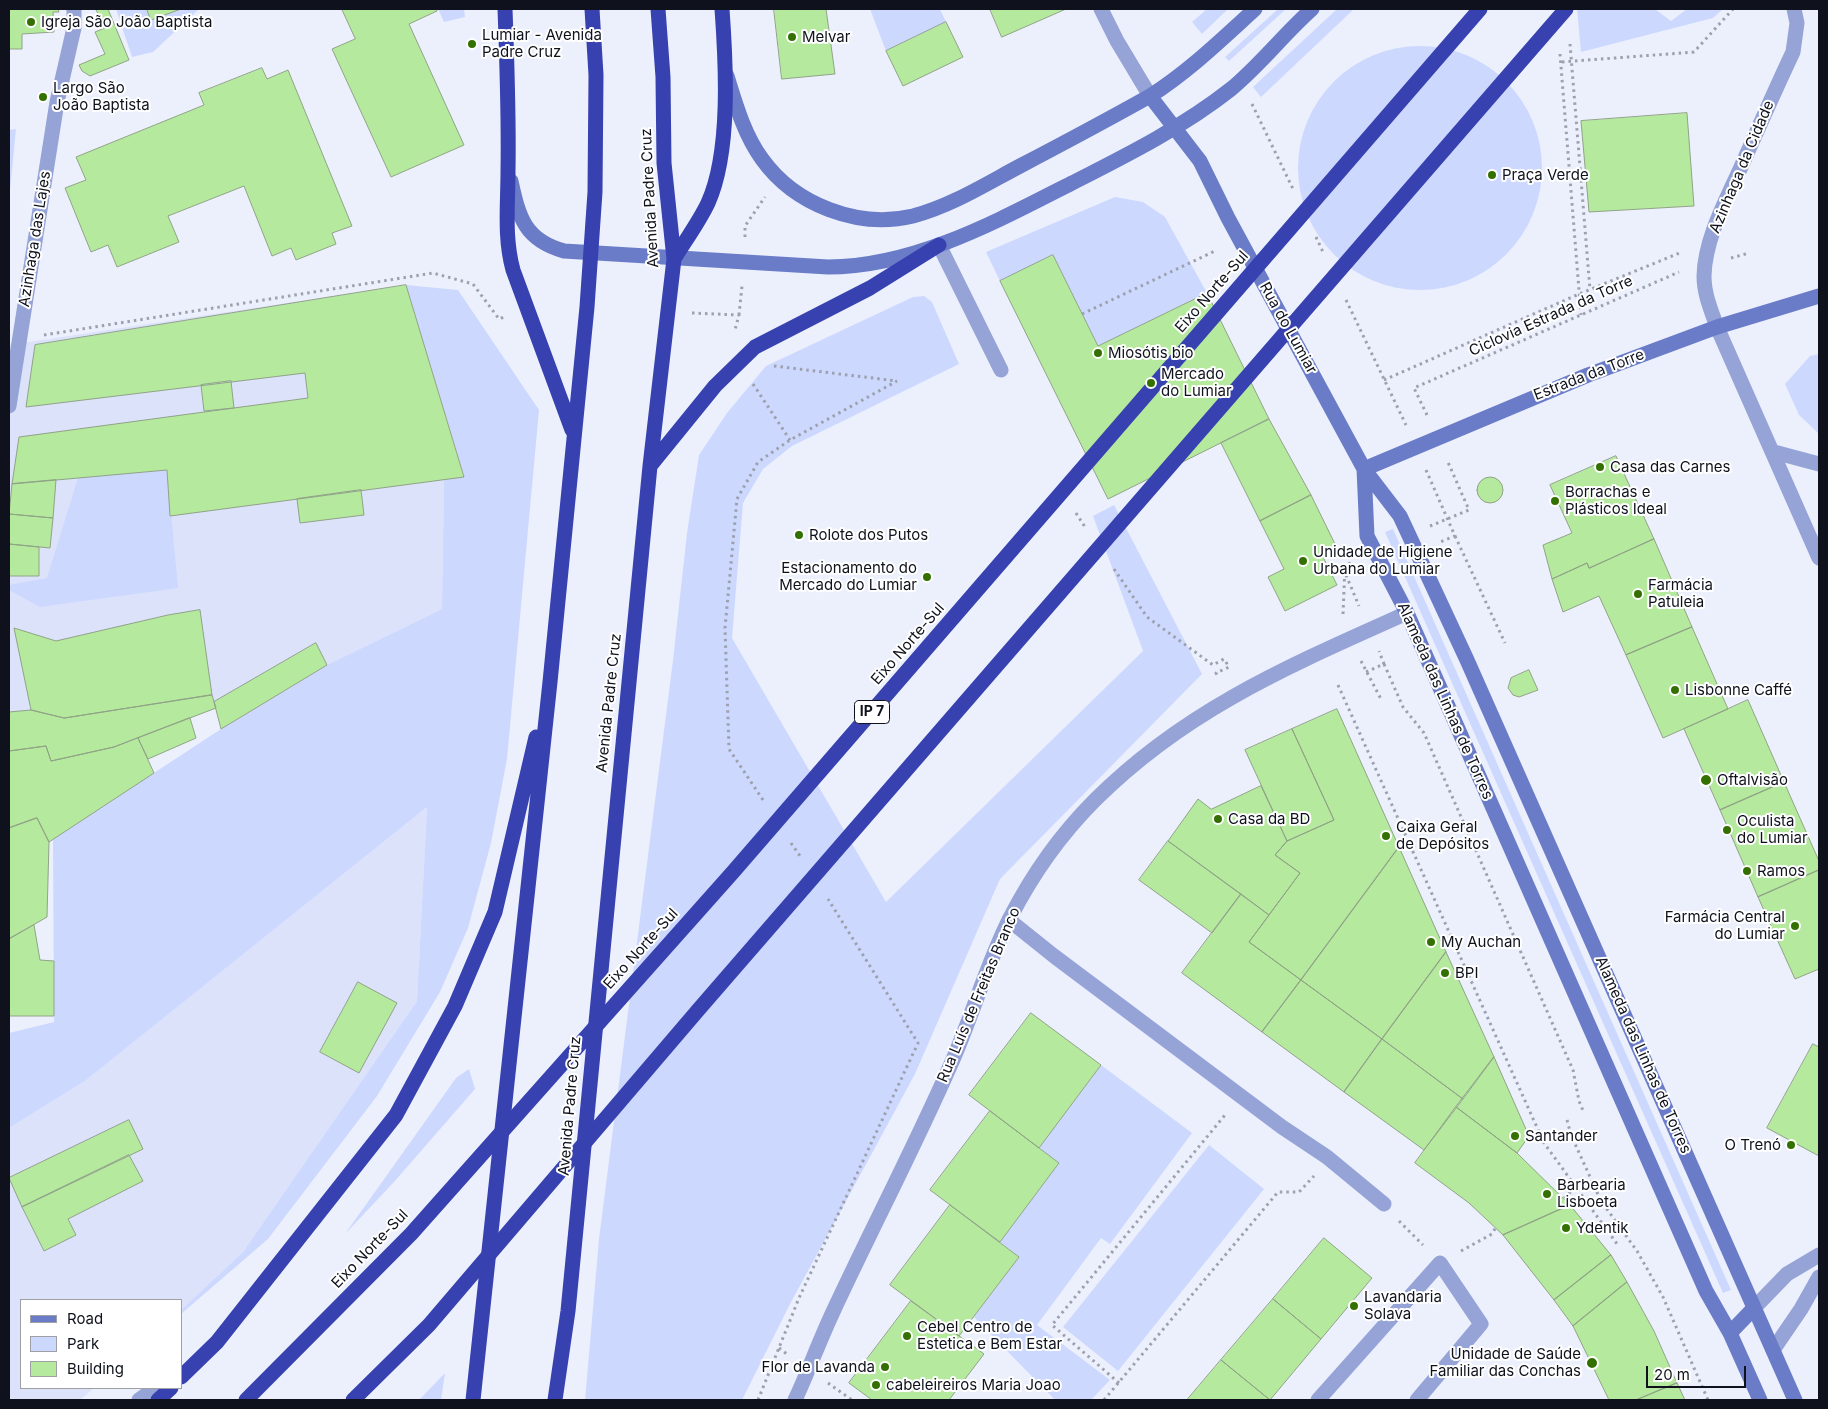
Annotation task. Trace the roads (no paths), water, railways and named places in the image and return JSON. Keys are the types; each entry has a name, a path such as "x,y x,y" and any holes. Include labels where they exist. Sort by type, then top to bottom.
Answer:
{"highway":[{"path":"505,9 508,171 506,233 508,253 574,434"},
{"path":"473,1400 550,682 590,254 595,192 596,75 592,9"},
{"name":"Avenida Padre Cruz","path":"556,1400 568,1311 650,466 674,259 664,163 663,77 658,9"},
{"path":"674,259 707,203 716,180 727,74 722,9"},
{"name":"Eixo Norte-Sul","path":"246,1400 411,1234 727,879 1480,9"},
{"path":"353,1400 429,1324 712,994 1566,9"},
{"path":"650,466 715,386 755,347 870,288 939,245"},
{"path":"182,1376 217,1342 396,1115 455,1006 495,912 550,682"},
{"path":"158,1400 170,1389"}],"main road":[{"path":"727,74 746,132 762,159 778,178 819,206 842,215 867,219 912,216 950,203 1150,96 1178,78 1204,57 1255,9"},
{"path":"508,171 516,206 523,222 532,234 551,247 590,254 674,259 841,267 871,263 939,245 992,223 1176,127 1233,87 1310,9"},
{"name":"Rua do Lumiar","path":"1150,96 1176,127 1200,161 1364,468"},
{"name":"Estrada da Torre","path":"1364,468 1588,375 1718,327 1819,296"},
{"name":"Alameda das Linhas de Torres","path":"1364,468 1400,516 1467,660 1795,1400"},
{"name":"Alameda das Linhas de Torres","path":"1364,468 1367,536 1406,613 1706,1291 1730,1333 1760,1400"},
{"path":"1730,1333 1754,1308"}],"street":[{"name":"Azinhaga das Lajes","path":"9,406 63,72 74,28 74,9"},
{"name":"Rua do Lumiar","path":"1101,9 1117,41 1150,96"},
{"name":"Azinhaga da Cidade","path":"1794,9 1796,23 1793,52 1719,216 1705,266 1705,287 1708,302 1718,327 1819,558"},
{"path":"939,245 1001,370"},
{"path":"1774,452 1819,464"},
{"name":"Rua Luís de Freitas Branco","path":"795,1400 831,1317 951,1064 1009,920 1044,862 1067,830 1094,800 1154,747 1191,720 1230,696 1325,649 1406,613"},
{"path":"1009,920 1241,1096 1327,1157 1384,1204"},
{"path":"1754,1308 1786,1274 1819,1255"},
{"path":"1318,1400 1440,1263 1481,1324 1417,1400"},
{"path":"1773,1350 1801,1309 1819,1277"},
{"path":"182,1368 217,1342"},
{"path":"139,1400 155,1389"}],"place":[{"name":"Igreja São João Baptista","path":"31,22"},
{"name":"Melvar","path":"792,37"},
{"name":"Lumiar - Avenida Padre Cruz","path":"472,44"},
{"name":"Largo São João Baptista","path":"43,97"},
{"name":"Praça Verde","path":"1492,175"},
{"name":"Miosótis bio","path":"1098,353"},
{"name":"Mercado do Lumiar","path":"1151,383"},
{"name":"Casa das Carnes","path":"1600,467"},
{"name":"Borrachas e Plásticos Ideal","path":"1555,501"},
{"name":"Rolote dos Putos","path":"799,535"},
{"name":"Unidade de Higiene Urbana do Lumiar","path":"1303,561"},
{"name":"Estacionamento do Mercado do Lumiar","path":"927,577"},
{"name":"Farmácia Patuleia","path":"1638,594"},
{"name":"Lisbonne Caffé","path":"1675,690"},
{"name":"Oftalvisão","path":"1706,780"},
{"name":"Casa da BD","path":"1218,819"},
{"name":"Oculista do Lumiar","path":"1727,830"},
{"name":"Caixa Geral de Depósitos","path":"1386,836"},
{"name":"Ramos","path":"1747,871"},
{"name":"Farmácia Central do Lumiar","path":"1795,926"},
{"name":"My Auchan","path":"1431,942"},
{"name":"BPI","path":"1445,973"},
{"name":"Santander","path":"1515,1136"},
{"name":"O Trenó","path":"1791,1145"},
{"name":"Barbearia Lisboeta","path":"1547,1194"},
{"name":"Ydentik","path":"1566,1228"},
{"name":"Lavandaria Solava","path":"1354,1306"},
{"name":"Cebel Centro de Estetica e Bem Estar","path":"907,1336"},
{"name":"Unidade de Saúde Familiar das Conchas","path":"1592,1363"},
{"name":"Flor de Lavanda","path":"885,1367"},
{"name":"cabeleireiros Maria Joao","path":"876,1385"}]}
